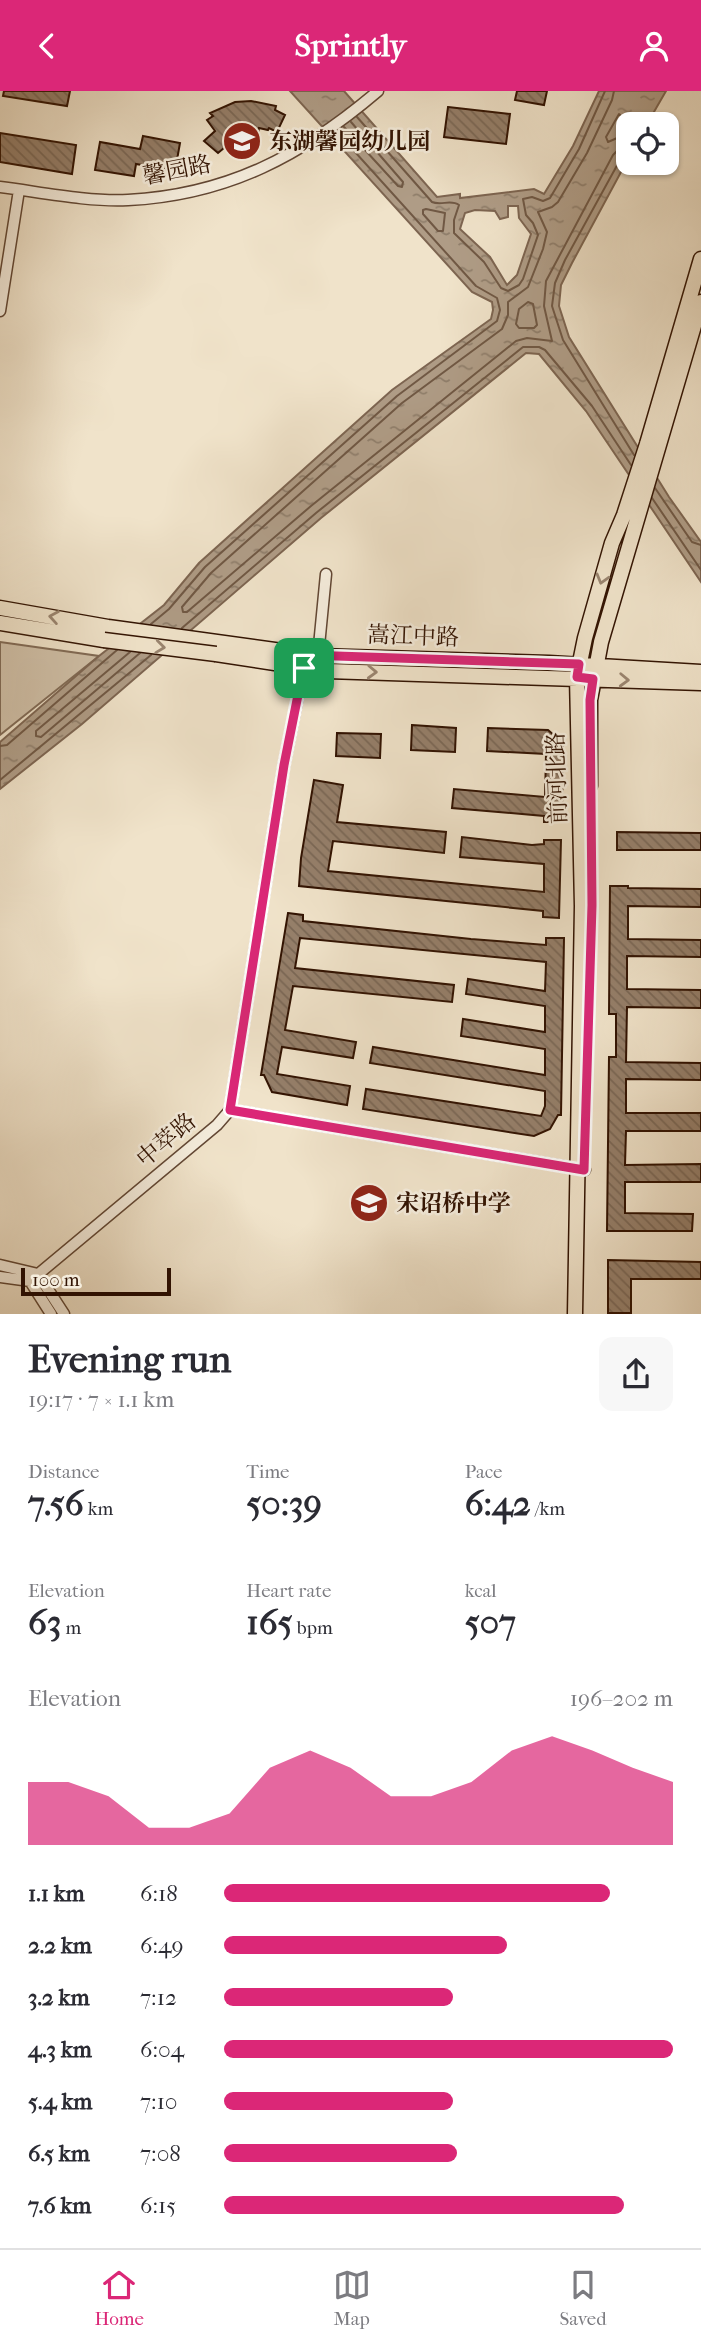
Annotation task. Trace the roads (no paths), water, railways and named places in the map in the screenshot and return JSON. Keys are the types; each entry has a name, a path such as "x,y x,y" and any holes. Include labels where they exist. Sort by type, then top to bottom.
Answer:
{"main road":[{"name":"前河北路","path":"651,449 701,259"},
{"name":"前河北路","path":"575,1314 592,905 590,700 629,521 701,302"},
{"name":"前河北路","path":"582,1314 582,906 578,671 612,543 629,521"},
{"name":"嵩江中路","path":"0,608 106,634"},
{"name":"嵩江中路","path":"0,622 309,659 340,671 578,671 701,683"},
{"name":"嵩江中路","path":"595,672 701,672"}],"street":[{"name":"馨园路","path":"0,187 126,200 182,194 249,174 291,155 317,139 378,91"},
{"path":"0,311 19,190"},
{"path":"326,574 284,765 230,1110 581,1170"},
{"name":"中萃路","path":"34,1277 217,1125 230,1110"},
{"path":"0,1265 34,1277 64,1314"},
{"path":"0,1277 34,1277"},
{"path":"34,1277 51,1314"}],"water":[{"path":"290,91 344,91 437,197 460,194 460,198 534,189 544,194 573,146 599,91 666,91 654,112 616,112 616,175 619,175 561,285 559,306 569,337 669,497 701,542 701,582 586,411 539,354 526,353 321,518 82,724 0,789 0,742 99,656 164,605 199,563 392,390 491,319 492,302 472,292","holes":["508,206 518,206 519,218 531,234 517,275 507,285 490,257 460,229 465,213 475,210 495,211 500,219 508,217"]}],"place":[{"name":"东湖馨园幼儿园","path":"242,141"},
{"name":"宋诏桥中学","path":"369,1203"}]}
